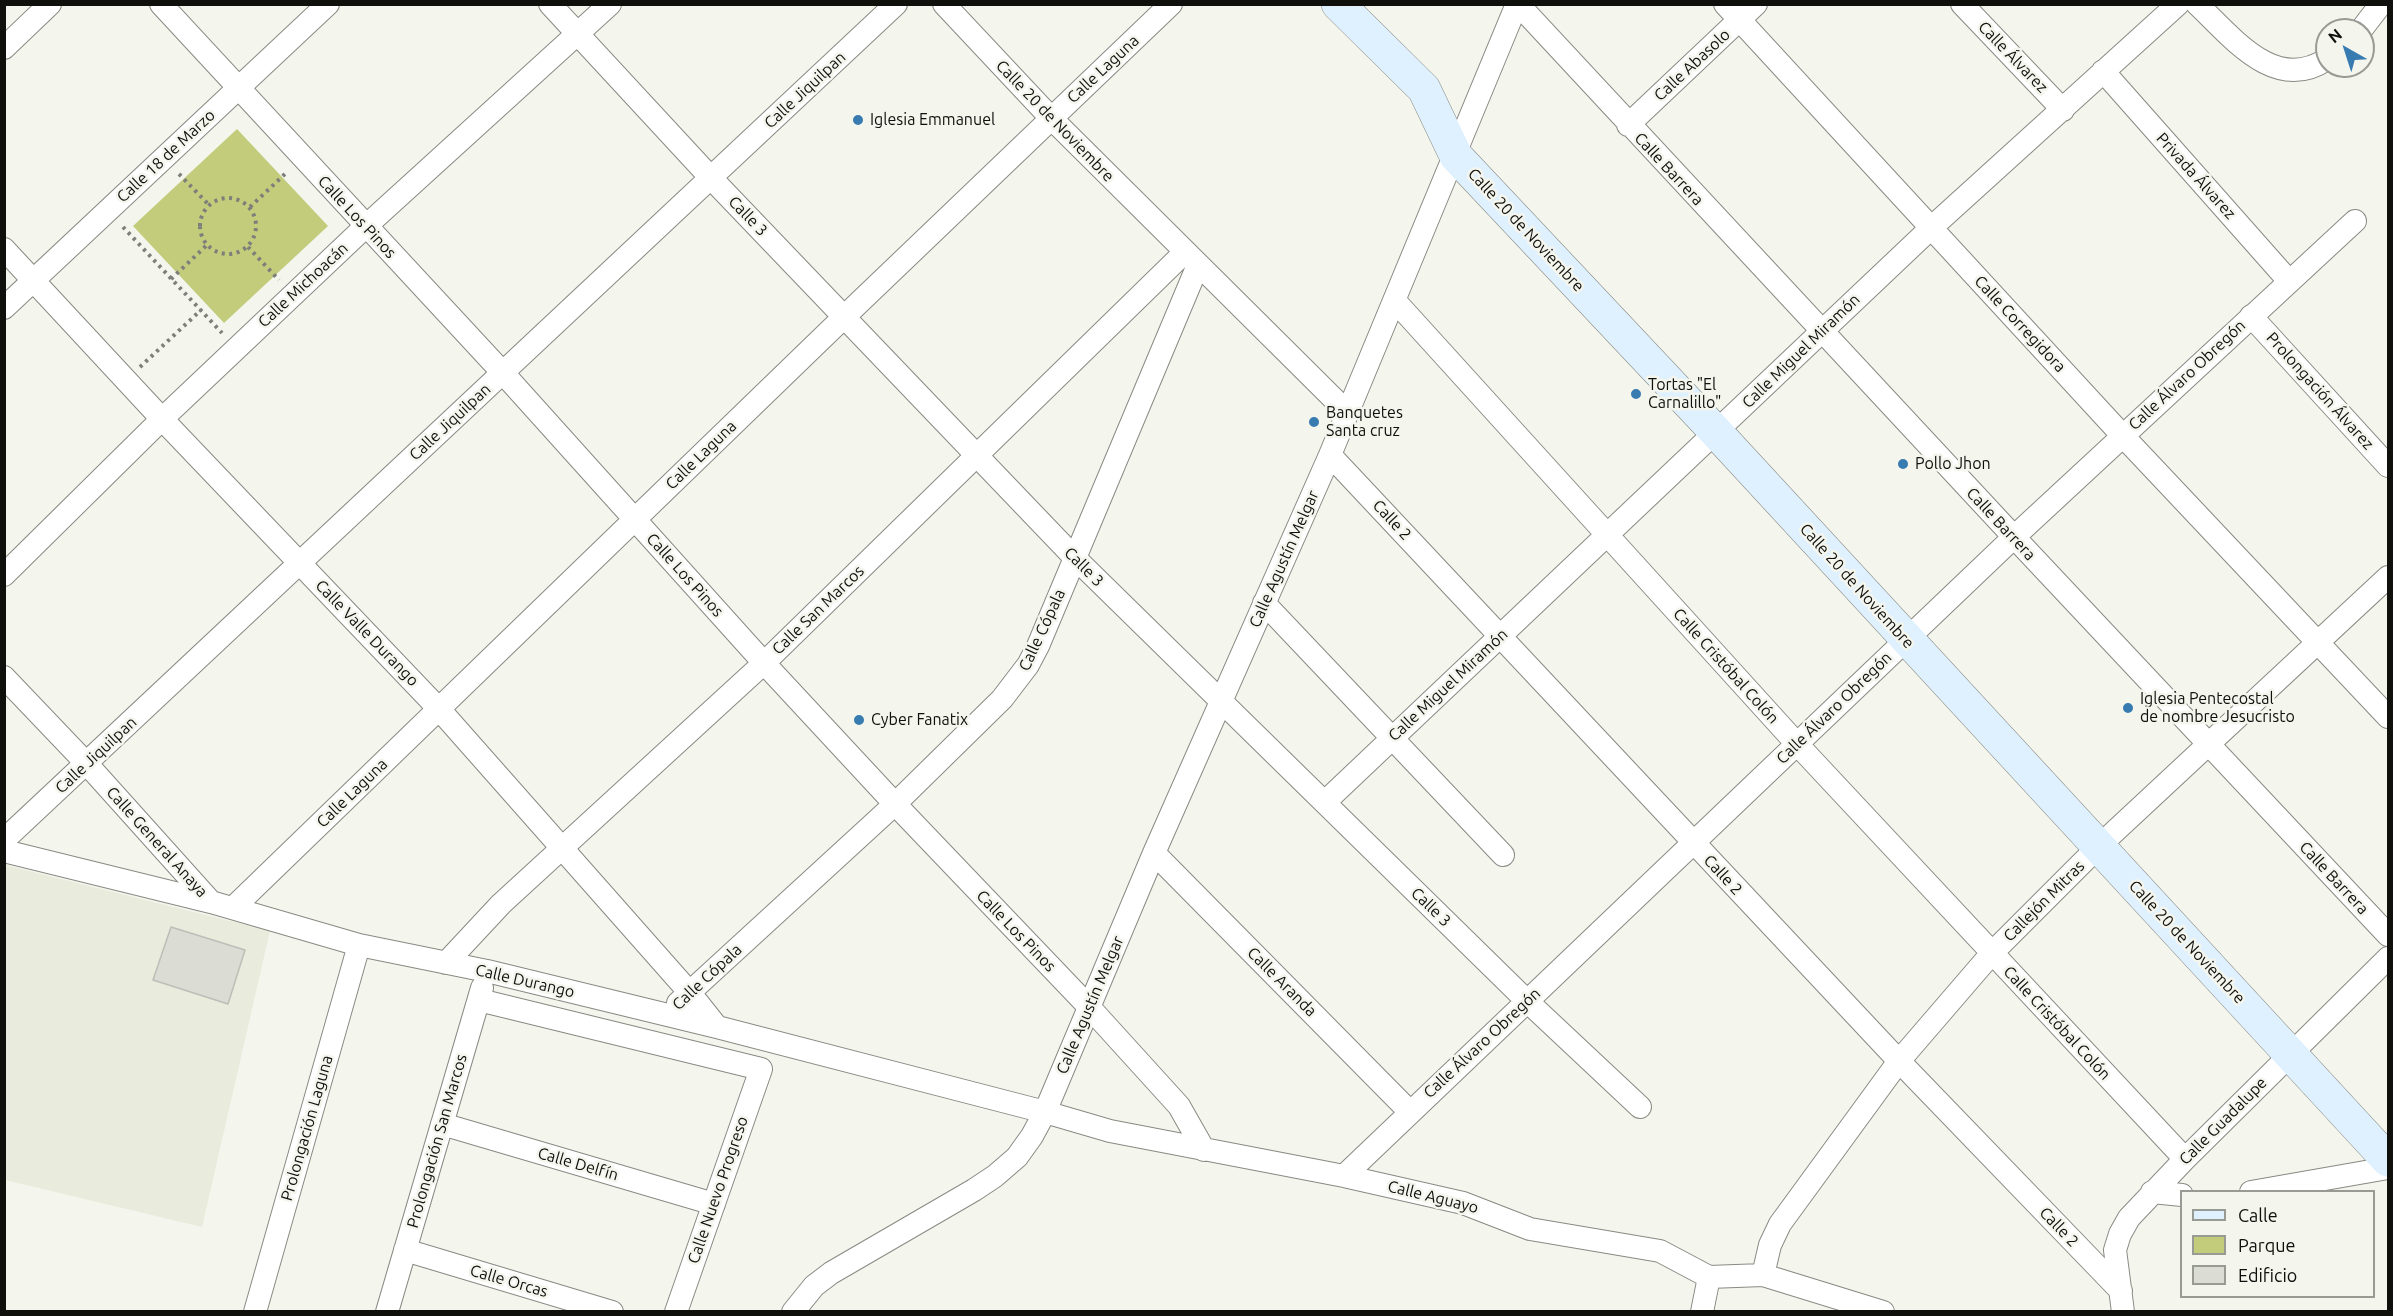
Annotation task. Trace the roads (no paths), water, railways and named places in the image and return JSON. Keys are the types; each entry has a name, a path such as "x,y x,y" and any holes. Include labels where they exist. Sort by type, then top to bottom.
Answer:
{"street":[{"path":"4,48 50,4"},
{"name":"Calle Los Pinos","path":"160,4 503,373 764,663 1090,1008 1183,1111 1204,1150"},
{"name":"Calle 18 de Marzo","path":"4,308 328,4"},
{"name":"Calle 3","path":"550,4 711,178 1074,557 1527,1001 1640,1107"},
{"name":"Calle Michoacán","path":"4,575 162,419 366,226 578,36 610,4"},
{"name":"Calle Jiquilpan","path":"4,840 896,4"},
{"name":"Calle 20 de Noviembre","path":"944,4 1051,118 1348,412"},
{"name":"Calle Laguna","path":"233,908 634,519 1171,4"},
{"name":"Calle 20 de Noviembre","path":"1338,4 1424,89 1456,156 1716,432 2388,1160"},
{"name":"Calle Agustín Melgar","path":"793,1311 814,1286 831,1273 995,1176 1017,1157 1032,1136 1045,1112 1154,853 1330,455 1456,156 1517,4"},
{"name":"Calle Barrera","path":"1517,4 2013,537 2388,935"},
{"name":"Calle Abasolo","path":"1628,125 1732,12 1756,4"},
{"name":"Calle Álvarez","path":"1962,4 2063,110"},
{"name":"Calle Miguel Miramón","path":"1325,802 1931,228 2178,4"},
{"path":"2197,4 2247,51 2265,63 2282,70 2302,71 2315,65"},
{"path":"2370,18 2381,4"},
{"name":"Calle Corregidora","path":"1732,12 2122,435 2388,717"},
{"name":"Privada Álvarez","path":"2103,71 2288,280"},
{"name":"Calle Álvaro Obregón","path":"1344,1176 2013,537 2355,220"},
{"name":"Calle Valle Durango","path":"4,249 162,419 439,709 690,993 717,1027"},
{"name":"Calle San Marcos","path":"446,963 501,904 764,663 977,456 1191,258"},
{"name":"Calle Cópala","path":"667,1015 895,804 1002,699 1017,680 1038,646 1191,258"},
{"name":"Calle Cristóbal Colón","path":"1395,300 1797,744 2185,1159"},
{"name":"Prolongación Álvarez","path":"2251,316 2388,466"},
{"name":"Calle 2","path":"1330,455 2122,1301"},
{"name":"Callejón Mitras","path":"1763,1275 1773,1234 1899,1061 1992,953 2098,847 2388,577"},
{"path":"1264,603 1394,737 1503,855"},
{"name":"Calle General Anaya","path":"4,677 87,764 211,902"},
{"name":"Calle Durango","path":"4,851 211,902 359,945 487,971 717,1027 1045,1112"},
{"name":"Calle Aranda","path":"1154,853 1410,1112"},
{"name":"Prolongación Laguna","path":"255,1311 359,945"},
{"name":"Calle Guadalupe","path":"2122,1301 2115,1250 2120,1233 2129,1218 2152,1192 2388,958"},
{"name":"Prolongación San Marcos","path":"387,1311 487,971"},
{"name":"Calle Nuevo Progreso","path":"478,1000 761,1069 676,1311"},
{"name":"Calle Aguayo","path":"1045,1112 1110,1131 1344,1176 1474,1206 1530,1229 1651,1249 1668,1255 1709,1277"},
{"name":"Calle Delfín","path":"442,1124 714,1204"},
{"path":"2257,1190 2388,1168"},
{"path":"2152,1192 2180,1195"},
{"name":"Calle Orcas","path":"405,1250 612,1311"},
{"path":"1702,1311 1709,1277 1763,1275 1883,1311"}],"place":[{"name":"Iglesia Emmanuel","path":"858,120"},
{"name":"Tortas \"El Carnalillo\"","path":"1636,394"},
{"name":"Banquetes Santa cruz","path":"1314,422"},
{"name":"Pollo Jhon","path":"1903,464"},
{"name":"Iglesia Pentecostal de nombre Jesucristo","path":"2128,708"},
{"name":"Cyber Fanatix","path":"859,720"}]}
